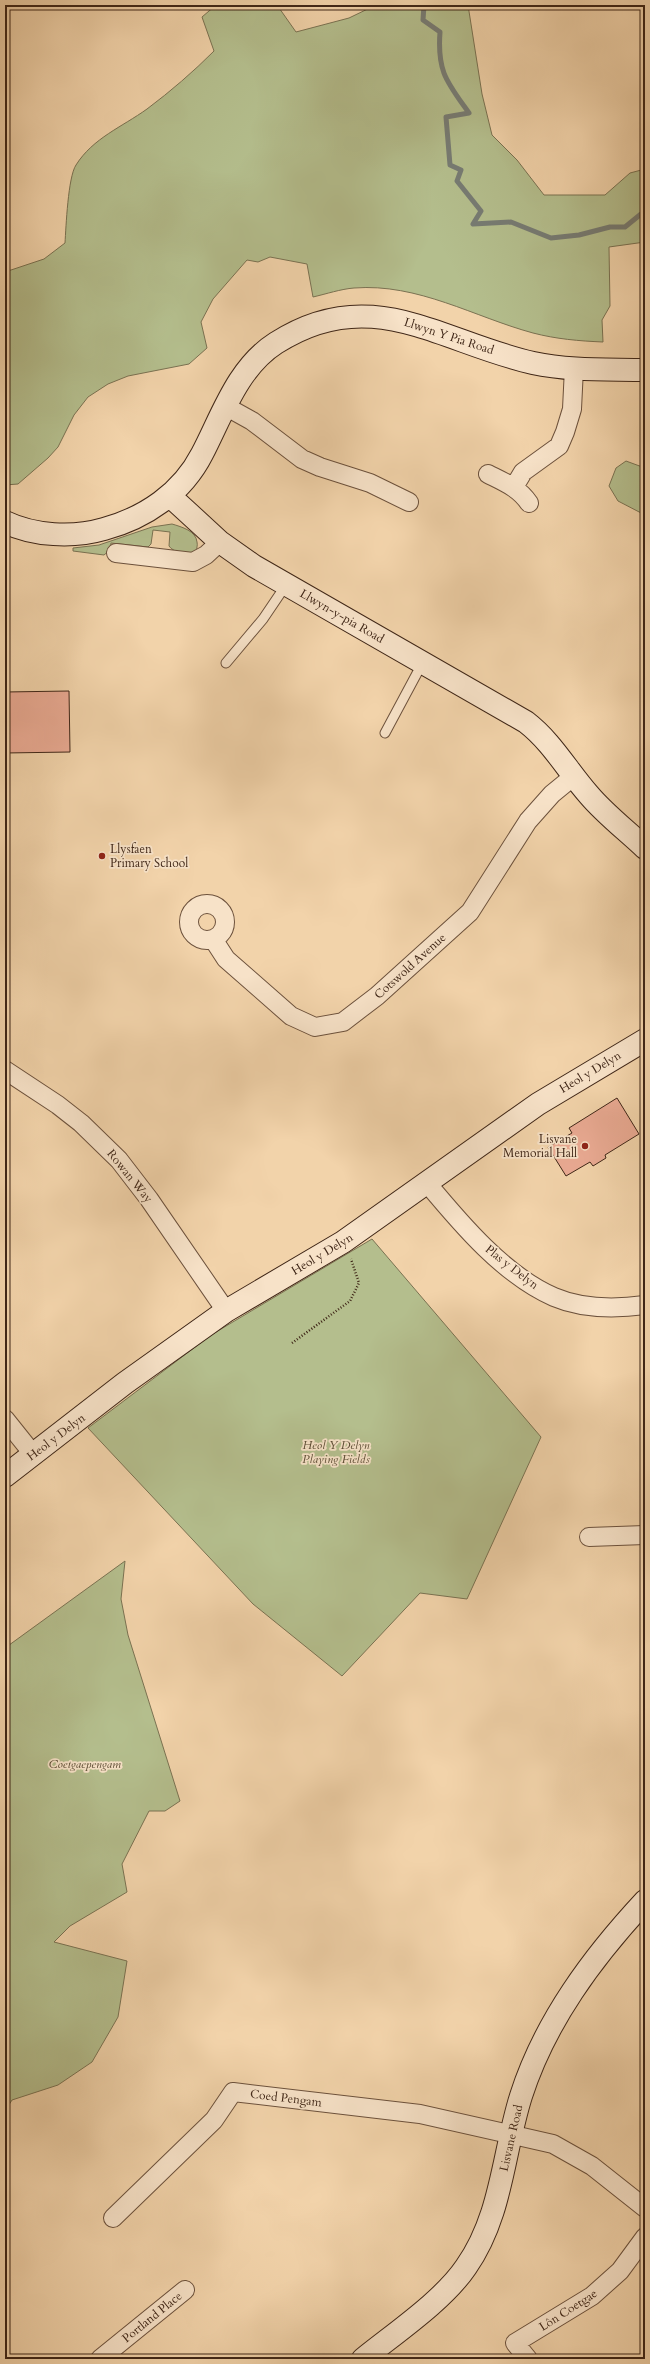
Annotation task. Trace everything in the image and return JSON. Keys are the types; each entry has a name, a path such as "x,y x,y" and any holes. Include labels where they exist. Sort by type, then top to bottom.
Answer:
{"street":[{"name":"Llwyn Y Pia Road","path":"170,496 199,459 225,406 241,380 258,358 275,344 302,329 337,319 362,316 402,320 521,360 574,368 645,370"},
{"path":"514,487 523,472 559,446 572,409 574,368"},
{"path":"225,406 252,421 302,459 320,467 370,483 409,502"},
{"path":"488,474 514,487 523,494 529,503"},
{"path":"5,522 39,532 76,534 94,532 141,515 170,496"},
{"name":"Llwyn-y-pia Road","path":"170,496 220,542 254,566 423,662 531,726 556,750 574,776 600,807 645,848"},
{"path":"116,553 193,562 206,555 220,542"},
{"name":"Cotswold Avenue","path":"213,939 226,959 290,1016 315,1027 343,1022 377,996 470,912 528,821 552,794 574,776"},
{"name":"Heol y Delyn","path":"5,1476 125,1383 226,1310 343,1242 538,1104 645,1040"},
{"name":"Rowan Way","path":"5,1070 58,1104 86,1128 119,1160 149,1199 226,1310"},
{"name":"Plas y Delyn","path":"427,1183 480,1242 538,1289 555,1297 585,1305 617,1307 645,1305"},
{"path":"5,1419 33,1454"},
{"path":"589,1537 645,1535"},
{"name":"Lisvane Road","path":"363,2359 416,2317 454,2282 466,2267 482,2242 490,2221 521,2095 542,2047 563,2007 593,1960 645,1901"},
{"name":"Coed Pengam","path":"113,2218 214,2120 233,2092 420,2114 511,2134"},
{"path":"511,2134 553,2144 592,2166 645,2208"},
{"name":"Lôn Coetgae","path":"528,2359 515,2343 592,2296 620,2271 645,2237"},
{"name":"Portland Place","path":"100,2359 185,2290"}],"lane":[{"path":"226,663 263,619 286,584"},
{"path":"385,733 423,662"}],"path":[{"path":"292,1343 350,1301 359,1283 343,1242"}],"green space":[{"path":"216,5 277,5 296,32 349,18 376,5 468,5 482,94 492,135 517,160 544,195 605,195 630,173 645,169 645,242 609,247 610,306 602,320 603,342 550,337 533,333 423,296 401,291 378,288 354,288 339,290 313,297 307,264 270,257 258,262 247,260 213,299 201,322 207,348 189,364 128,376 108,384 88,397 74,415 58,447 48,458 18,484 5,485 5,272 44,259 65,243 69,191 73,171 76,165 99,140 147,109 190,74 214,51 202,17"},
{"path":"626,461 645,468 645,515 618,501 609,486 616,468"},
{"path":"172,524 188,530 194,535 197,542 197,551 186,553 178,552 169,546 170,532 153,530 151,544 148,547 111,543 110,550 104,555 73,551 73,548 99,545 152,527"},
{"name":"Heol Y Delyn Playing Fields","path":"372,1239 541,1437 467,1599 420,1593 342,1676 253,1604 88,1428 211,1335"},
{"name":"Coetgaepengam","path":"125,1561 121,1599 128,1635 180,1801 165,1811 149,1811 122,1864 127,1892 70,1926 54,1942 127,1961 118,2017 92,2062 58,2085 12,2100 5,2111 5,1648"}],"building":[{"path":"69,691 70,752 5,753 5,692"},
{"path":"617,1098 639,1134 605,1155 606,1158 593,1166 590,1162 566,1176 548,1147 572,1133 569,1128"}],"waterway":[{"path":"424,5 423,20 440,32 440,57 445,76 469,113 446,117 450,165 461,170 457,181 481,211 473,224 511,222 551,238 579,235 610,227 625,227 641,214 645,214"}],"place":[{"name":"Llysfaen Primary School","path":"102,856"},
{"name":"Lisvane Memorial Hall","path":"585,1146"}]}
